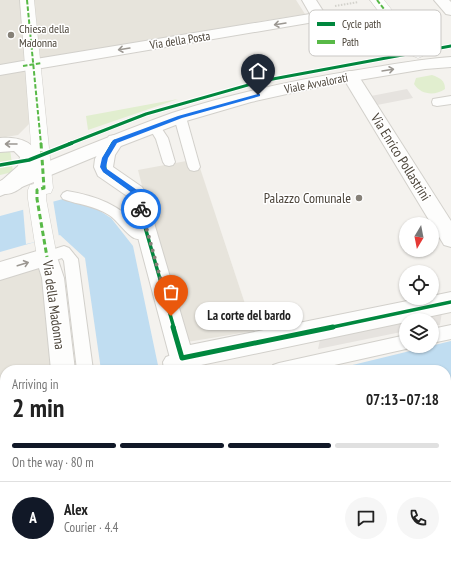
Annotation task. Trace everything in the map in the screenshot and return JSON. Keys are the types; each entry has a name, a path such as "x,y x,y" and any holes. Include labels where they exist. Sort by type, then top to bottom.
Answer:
{"street":[{"path":"0,271 45,249 37,190 44,188 27,0"},
{"path":"441,0 451,11"},
{"path":"371,1 379,10"},
{"name":"Via della Posta","path":"0,70 300,20 309,12"},
{"name":"Viale Avvalorati","path":"3,189 154,126 249,97 350,76 425,64 451,62"},
{"name":"Via Enrico Pollastrini","path":"350,76 451,239"},
{"path":"115,142 105,158 103,167 105,171 135,192 147,232 177,364 451,302"},
{"name":"Viale Avvalorati","path":"0,145 8,143 19,144 26,148 29,152 28,165 24,172 19,178 3,189"},
{"name":"Via della Madonna","path":"45,249 53,278 62,365"}],"lane":[{"path":"437,102 451,100"},
{"path":"180,117 194,167"},
{"path":"154,126 162,138 169,162"},
{"path":"67,196 97,202 117,212 137,234 147,232"},
{"path":"45,249 64,252 71,259 84,365"},
{"path":"439,335 451,332"},
{"path":"302,365 399,344"}],"path":[{"path":"314,8 371,1"}],"shaded area":[{"path":"0,0 296,0 305,14 27,61 32,121 18,135 0,138"},
{"path":"407,89 413,98 377,105 371,96"},
{"path":"197,159 254,331 181,343 138,170"},
{"path":"40,264 51,365 0,365 0,275"},
{"path":"443,305 440,325 439,313 406,313"},
{"path":"399,314 399,332 318,349 322,331"}],"green space":[{"path":"432,75 442,80 445,89 437,93 428,93 420,90 414,84 416,78"},
{"path":"178,99 88,130 86,116"},
{"path":"10,149 13,172 0,175 0,151"}],"water":[{"path":"63,199 89,204 111,218 133,246 158,365 100,365 85,258 60,235 0,252 0,216"},
{"path":"451,341 451,365 353,365 402,353 439,353 439,344"}],"pier":[{"path":"53,200 59,237 26,244 23,208"}],"marked path":[{"path":"27,0 44,188 37,190 37,199 47,257"},
{"path":"377,0 385,10"},
{"path":"23,66 42,63"}],"cycle path":[{"path":"441,48 451,46"},
{"path":"0,165 29,160 146,114 262,81 397,56"},
{"path":"115,141 104,159 105,171 135,192 182,358 451,302"}],"way so far":[{"path":"141,209 171,316"}],"place":[{"name":"Chiesa della Madonna","path":"11,35"},
{"name":"Palazzo Comunale","path":"359,198"},
{"name":"La corte del bardo","path":"171,316"}],"route":[{"path":"141,209 135,192 105,171 103,167 103,162 115,142 180,117 258,95"}]}
